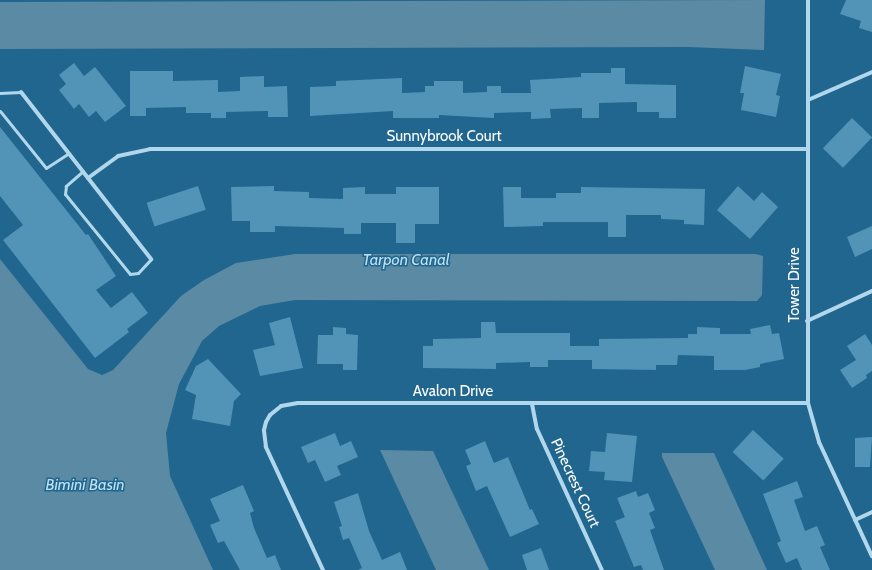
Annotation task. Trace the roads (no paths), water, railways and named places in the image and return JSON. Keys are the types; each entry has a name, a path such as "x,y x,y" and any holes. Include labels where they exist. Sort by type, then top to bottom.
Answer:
{"street":[{"name":"Tower Drive","path":"808,0 808,403 818,442 872,556"},
{"path":"808,100 872,72"},
{"path":"21,92 151,259"},
{"name":"Sunnybrook Court","path":"88,178 118,156 150,149 808,149"},
{"path":"807,321 872,291"},
{"name":"Avalon Drive","path":"323,570 266,447 265,426 275,410 288,404 808,403"},
{"name":"Pinecrest Court","path":"532,404 537,430 602,570"},
{"path":"855,520 872,512"}],"lane":[{"path":"0,93 21,92"},
{"path":"0,111 46,168 69,153"},
{"path":"83,171 66,186 65,194 130,274 138,273 151,259"}],"water":[{"path":"765,0 764,50 688,47 0,49 0,2"},
{"name":"Bimini Basin","path":"295,254 756,254 763,256 762,295 757,301 295,300 260,306 219,326 202,341 179,384 166,433 170,476 213,570 0,570 0,259 88,369 102,375 113,370 181,296 204,280 236,263"},
{"path":"380,450 433,451 489,570 436,570"},
{"path":"662,453 714,453 767,570 715,570 662,457"}],"water label":[{"name":"Tarpon Canal","path":"406,260"}]}
